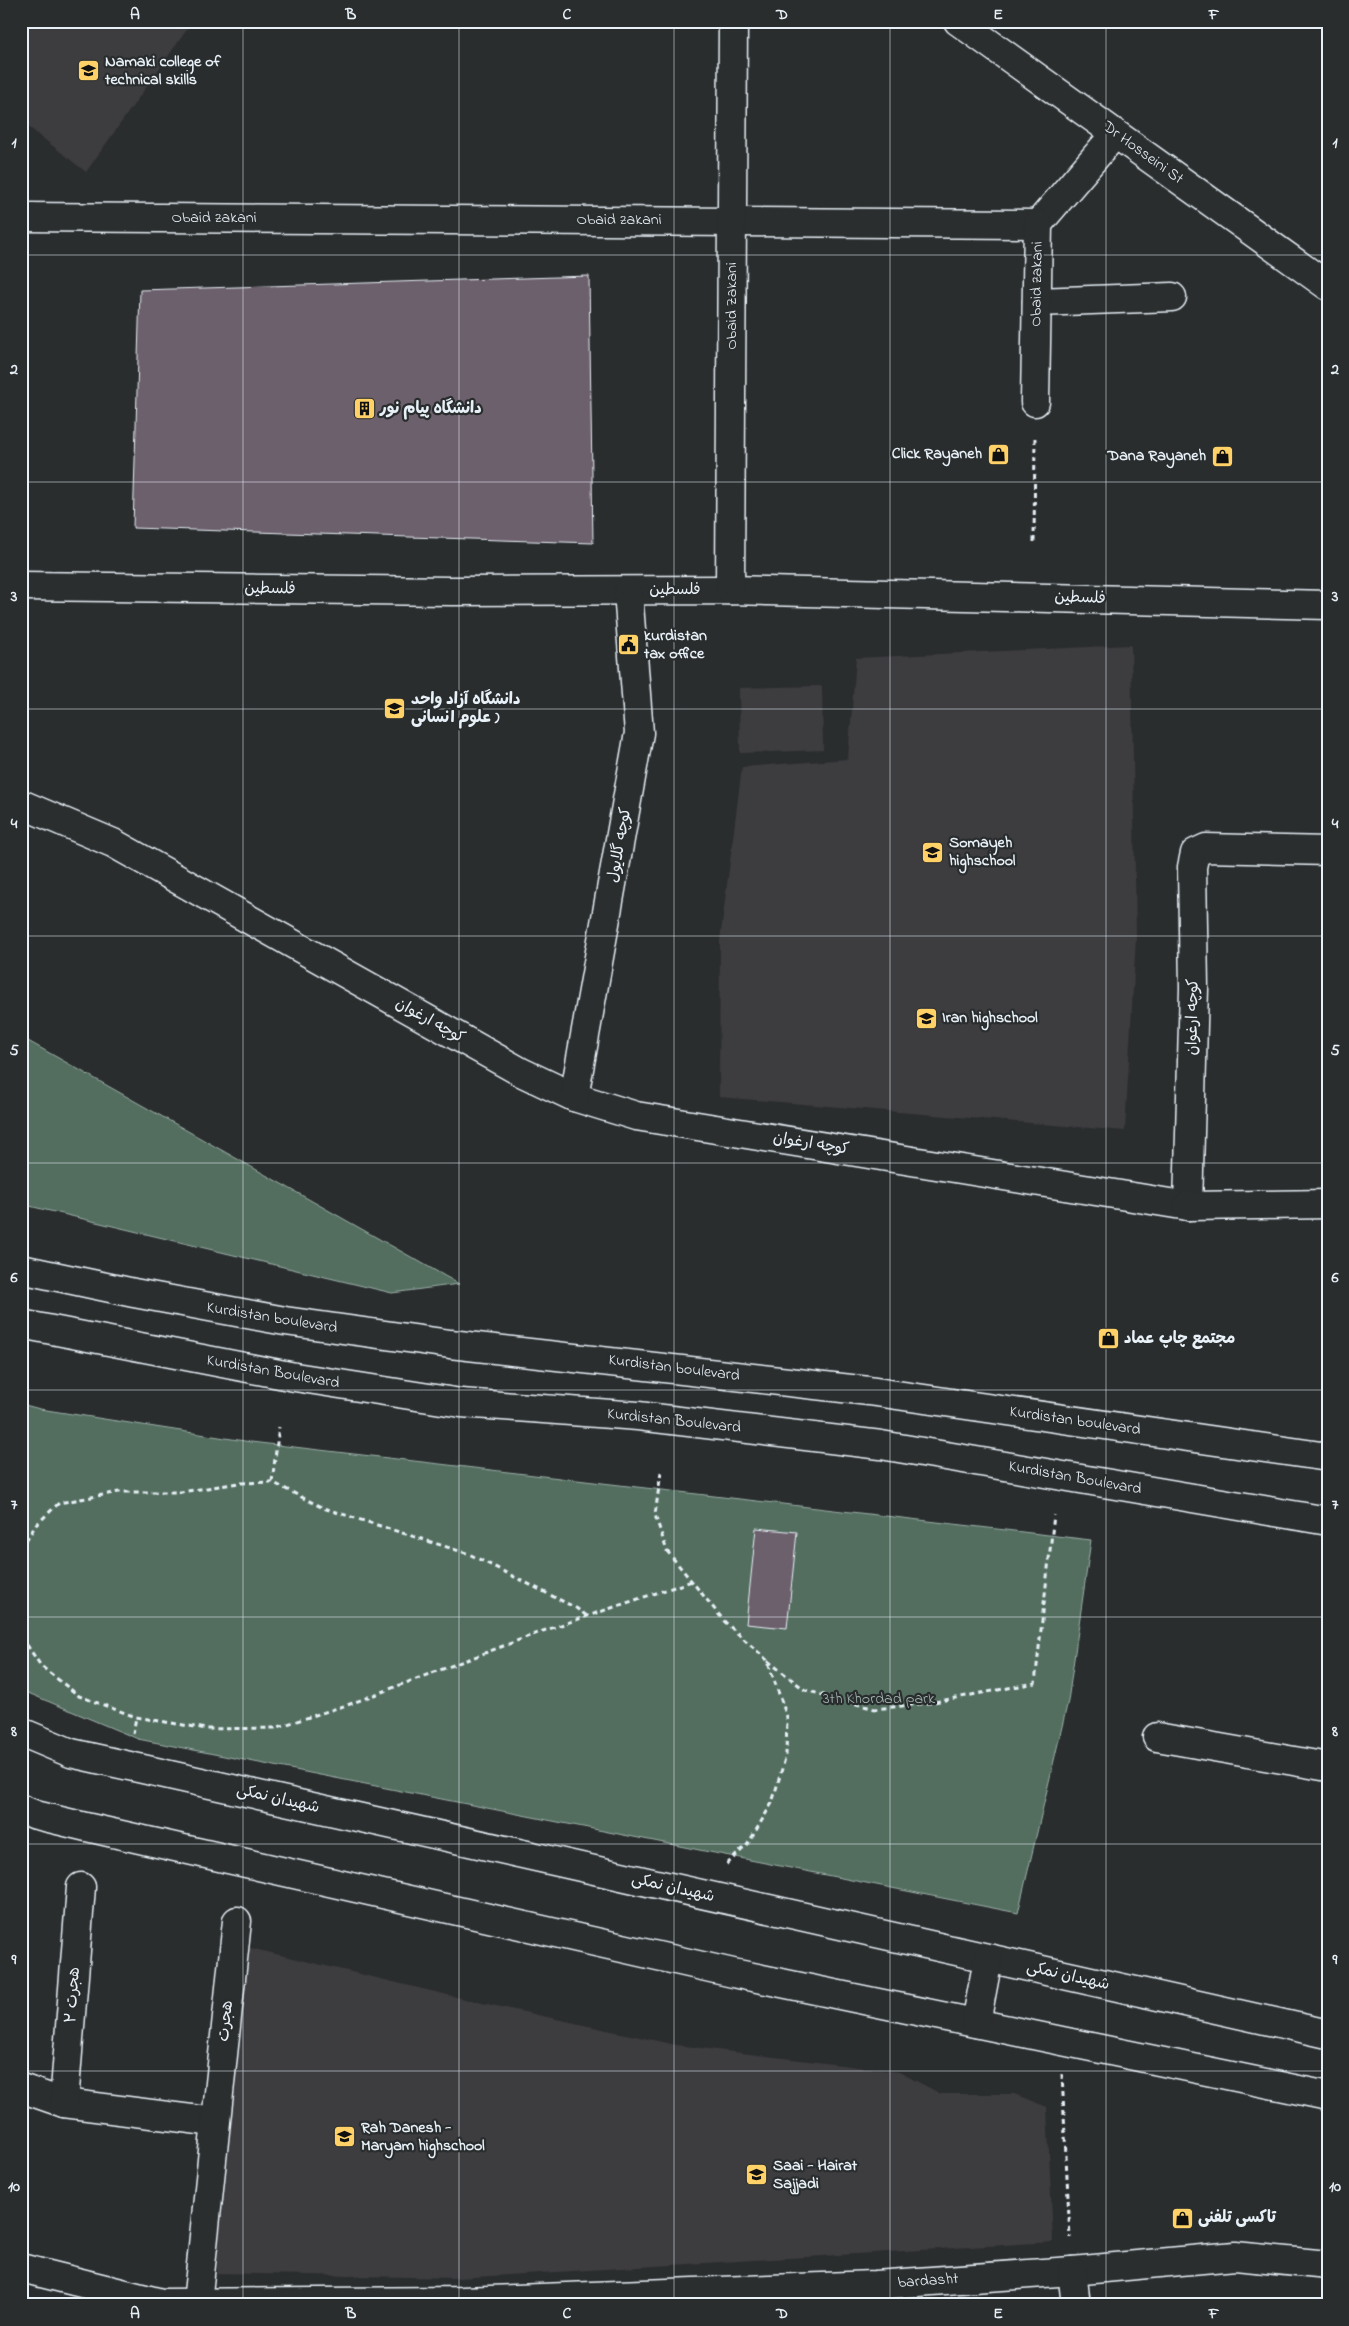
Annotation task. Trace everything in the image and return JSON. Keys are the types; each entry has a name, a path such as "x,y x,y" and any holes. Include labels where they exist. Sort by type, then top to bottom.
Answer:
{"street":[{"name":"Obaid Zakani","path":"730,590 733,221 732,21"},
{"name":"Dr Hosseini St","path":"958,21 1328,286"},
{"path":"1038,224 1115,134"},
{"name":"Obaid zakani","path":"21,217 1038,224 1035,402"},
{"path":"1037,302 1172,298"},
{"name":"فلسطین","path":"21,586 730,590 1328,605"},
{"name":"کوچه گلایول","path":"574,1097 639,733 628,590"},
{"name":"کوچه ارغوان","path":"21,804 113,843 521,1072 574,1097 636,1116 1188,1206 1194,988 1192,867 1195,853 1206,848 1328,851"},
{"path":"1188,1206 1328,1204"},
{"name":"Kurdistan boulevard","path":"21,1269 134,1294 285,1321 450,1344 869,1391 1328,1456"},
{"name":"Kurdistan Boulevard","path":"21,1324 277,1374 452,1402 638,1416 881,1445 1328,1521"},
{"name":"شهیدان نمکی","path":"21,1732 71,1753 1328,2034"},
{"path":"1157,1737 1328,1767"},
{"path":"21,1809 36,1816 723,1971 1328,2096"},
{"name":"هجرت ۲","path":"64,2103 81,1887"},
{"name":"هجرت","path":"196,2303 237,1921"},
{"path":"976,2024 988,1958"},
{"path":"21,2088 64,2103 215,2122"},
{"name":"bardasht","path":"21,2268 162,2303 462,2303 874,2285 1072,2271 1235,2256 1328,2265"},
{"path":"1072,2271 1076,2305"}],"path":[{"path":"1034,542 1035,402"},
{"path":"272,1482 279,1427"},
{"path":"660,1472 655,1515 667,1552 726,1622 767,1660 805,1690 875,1709 929,1703 1035,1683 1054,1514"},
{"path":"21,1548 36,1525 59,1502 119,1492 181,1492 239,1483 272,1482 323,1508 469,1554 576,1608 587,1617"},
{"path":"21,1628 25,1642 41,1666 79,1696 136,1717 207,1729 275,1728 350,1704 446,1666 692,1581"},
{"path":"724,1867 748,1844 772,1803 786,1755 786,1717 767,1660"},
{"path":"131,1742 136,1717"},
{"path":"1060,2041 1072,2271"}],"shaded area":[{"name":"Namaki college of technical skills","path":"21,21 193,21 86,172 21,121"},
{"path":"1131,645 1136,936 1125,1131 719,1097 720,940 742,767 848,759 856,658"},
{"path":"822,686 823,750 740,753 739,688"},
{"name":"Saai - Hairat Sajjadi","path":"238,1945 473,2001 676,2045 899,2072 941,2094 1014,2094 1047,2107 1053,2242 457,2278 217,2273"}],"green space":[{"path":"21,1037 459,1284 392,1293 21,1204"},
{"name":"3th Khordad park","path":"21,1404 40,1409 251,1442 1091,1540 1068,1701 1018,1913 138,1739 21,1690"}],"building":[{"name":"دانشگاه پیام نور","path":"589,276 593,543 133,528 140,290"},
{"path":"756,1528 797,1532 787,1628 746,1624"}],"place":[{"name":"Namaki college of technical skills","path":"89,71"},
{"name":"دانشگاه پیام نور","path":"364,409"},
{"name":"Click Rayaneh","path":"998,454"},
{"name":"Dana Rayaneh","path":"1222,456"},
{"name":"kurdistan tax office","path":"628,645"},
{"name":"دانشگاه آزاد واحد علوم انسانی )","path":"395,709"},
{"name":"Somayeh highschool","path":"933,852"},
{"name":"Iran highschool","path":"926,1018"},
{"name":"مجتمع چاپ عماد","path":"1108,1339"},
{"name":"Rah Danesh - Maryam highschool","path":"345,2137"},
{"name":"Saai - Hairat Sajjadi","path":"757,2175"},
{"name":"تاکسی تلفنی","path":"1182,2218"}]}
